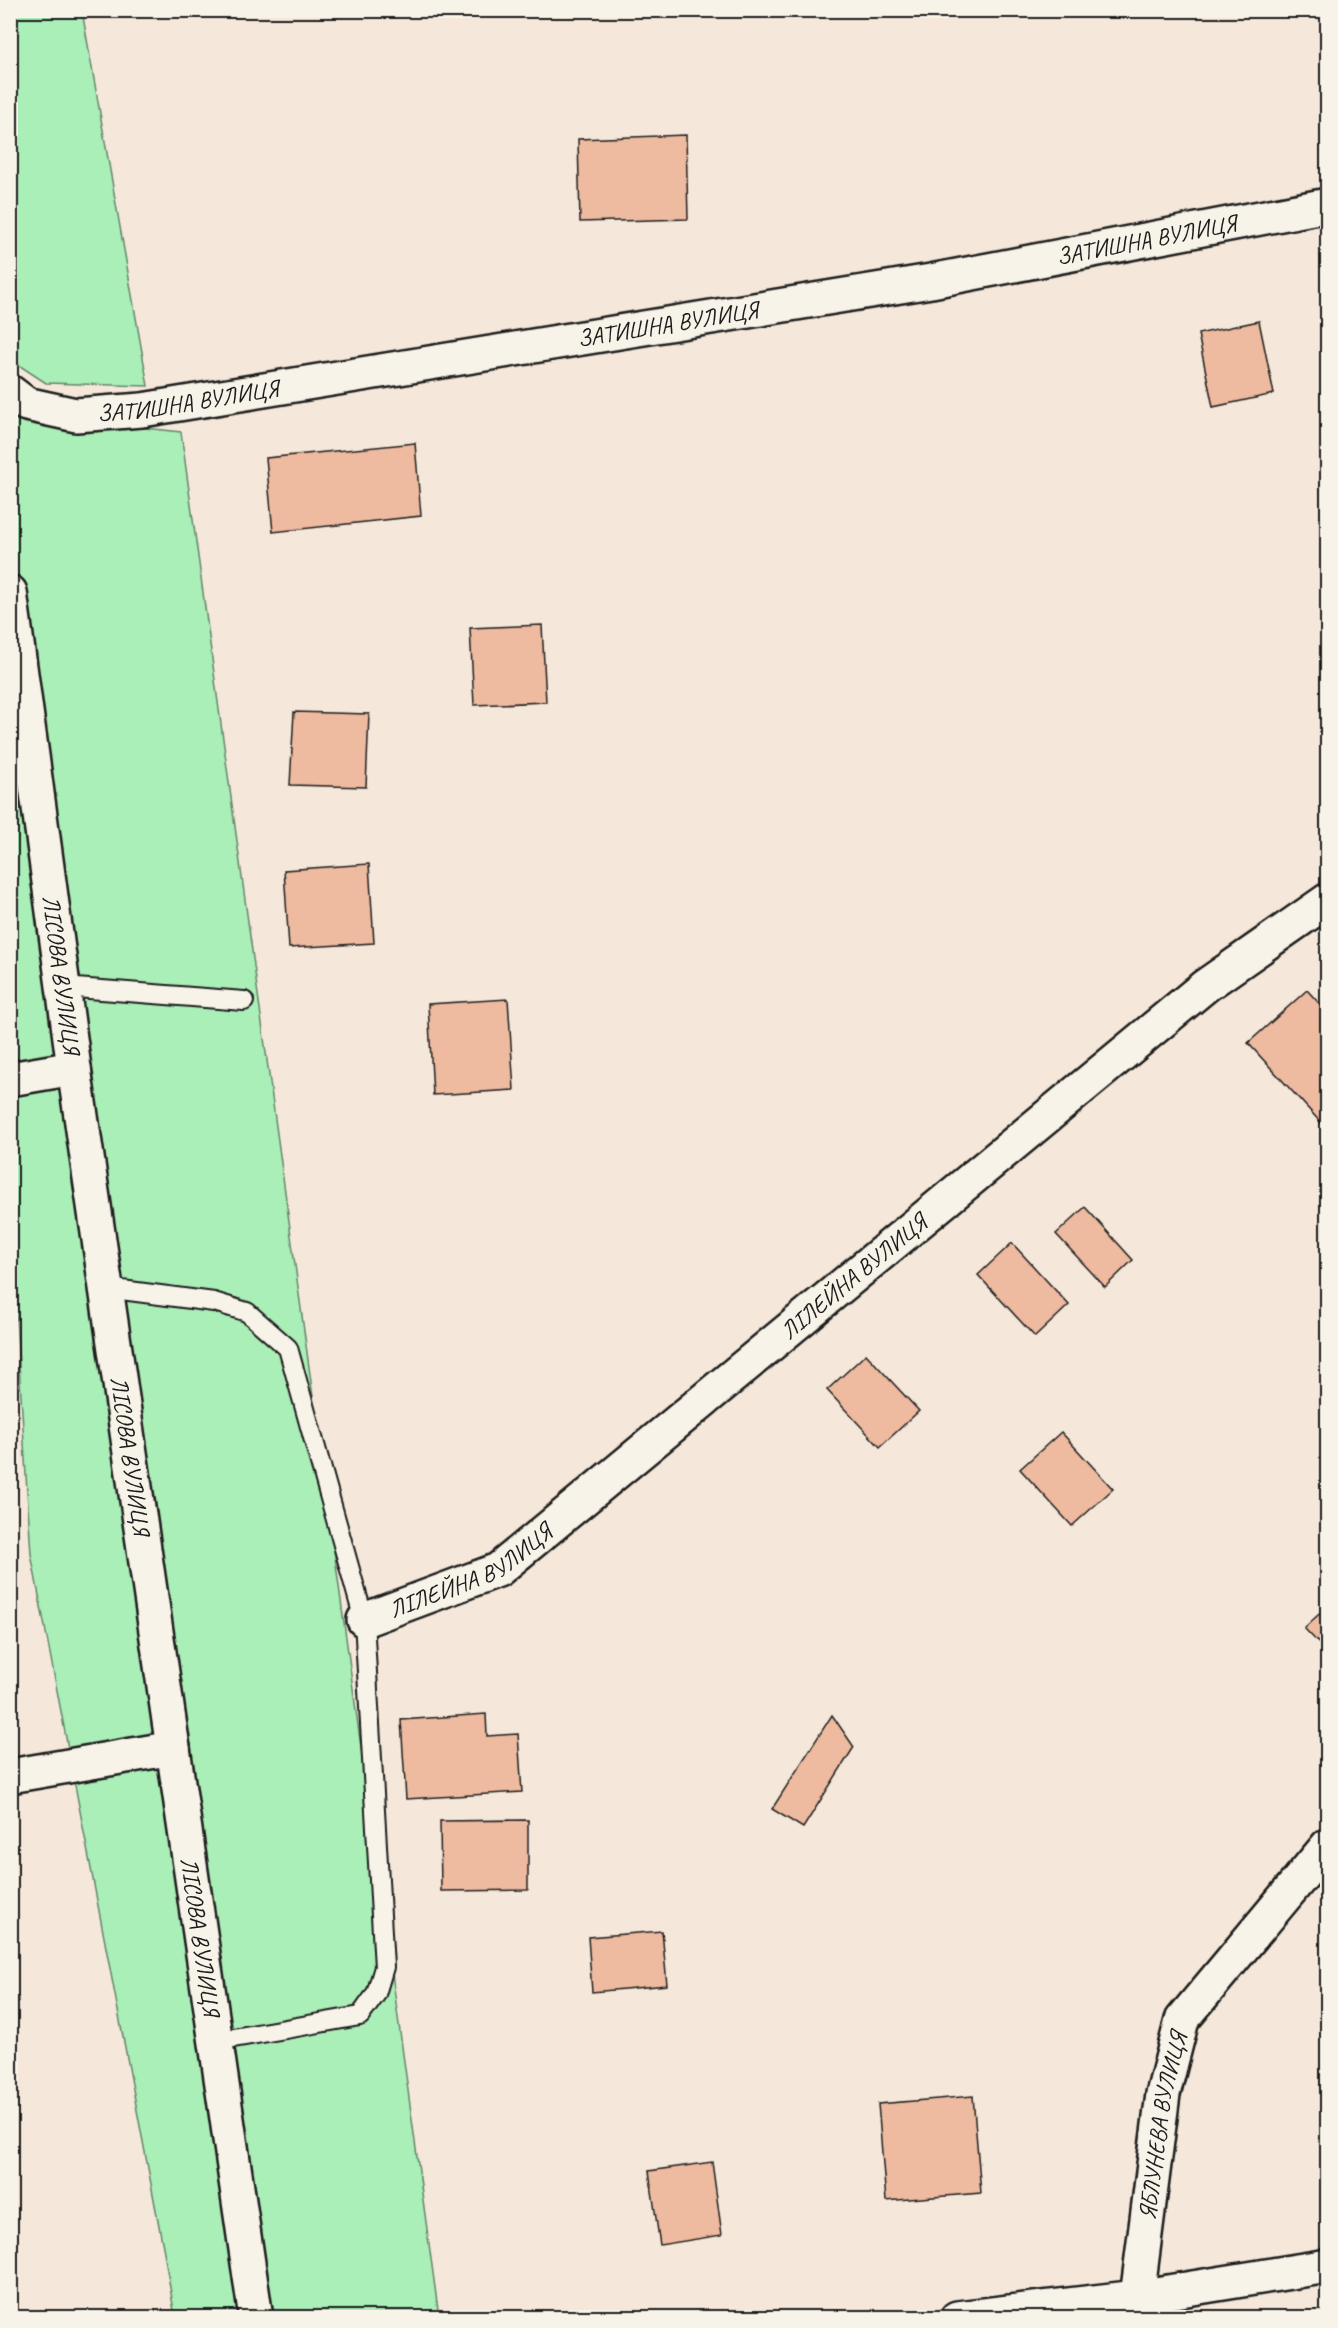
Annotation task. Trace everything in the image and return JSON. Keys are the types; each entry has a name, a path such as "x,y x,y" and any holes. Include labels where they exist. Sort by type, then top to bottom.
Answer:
{"street":[{"name":"ЗАТИШНА ВУЛИЦЯ","path":"10,392 26,404 76,415 142,410 931,281 1328,205"},
{"name":"ЛІСОВА ВУЛИЦЯ","path":"10,592 74,1068 256,2318"},
{"name":"ЛІЛЕЙНА ВУЛИЦЯ","path":"364,1620 498,1570 1205,986 1328,900"},
{"path":"10,1079 74,1068"},
{"path":"10,1776 173,1748"},
{"name":"ЯБЛУНЕВА ВУЛИЦЯ","path":"1139,2307 1163,2094 1182,2020 1328,1845"},
{"path":"957,2318 1139,2307 1328,2266"}],"lane":[{"path":"63,987 244,1001"},
{"path":"106,1288 214,1302 248,1312 288,1348 364,1620 384,1967 376,1994 360,2016 216,2041"}],"green space":[{"path":"10,11 82,11 148,386 46,383 11,360"},
{"path":"10,413 181,432 439,2317 175,2317 31,1554 10,1222"}],"building":[{"path":"686,135 688,219 580,222 578,139"},
{"path":"1259,321 1274,394 1213,407 1198,334"},
{"path":"415,443 421,516 273,532 266,458"},
{"path":"542,625 546,702 474,705 470,628"},
{"path":"294,712 369,714 366,787 290,785"},
{"path":"369,864 374,943 289,948 284,870"},
{"path":"1307,990 1328,1013 1328,1123 1324,1126 1248,1043"},
{"path":"508,999 514,1090 433,1095 428,1004"},
{"path":"1085,1207 1133,1260 1105,1287 1056,1234"},
{"path":"1012,1243 1069,1305 1035,1337 978,1275"},
{"path":"866,1354 919,1411 880,1447 827,1390"},
{"path":"1061,1432 1113,1489 1072,1526 1020,1469"},
{"path":"1328,1606 1328,1653 1304,1628"},
{"path":"486,1714 487,1736 518,1734 522,1792 406,1799 401,1720"},
{"path":"832,1715 854,1747 803,1828 772,1809"},
{"path":"528,1820 528,1890 441,1891 440,1821"},
{"path":"662,1931 667,1985 592,1992 588,1937"},
{"path":"973,2096 981,2193 886,2201 878,2104"},
{"path":"712,2162 722,2235 660,2245 649,2171"}]}
